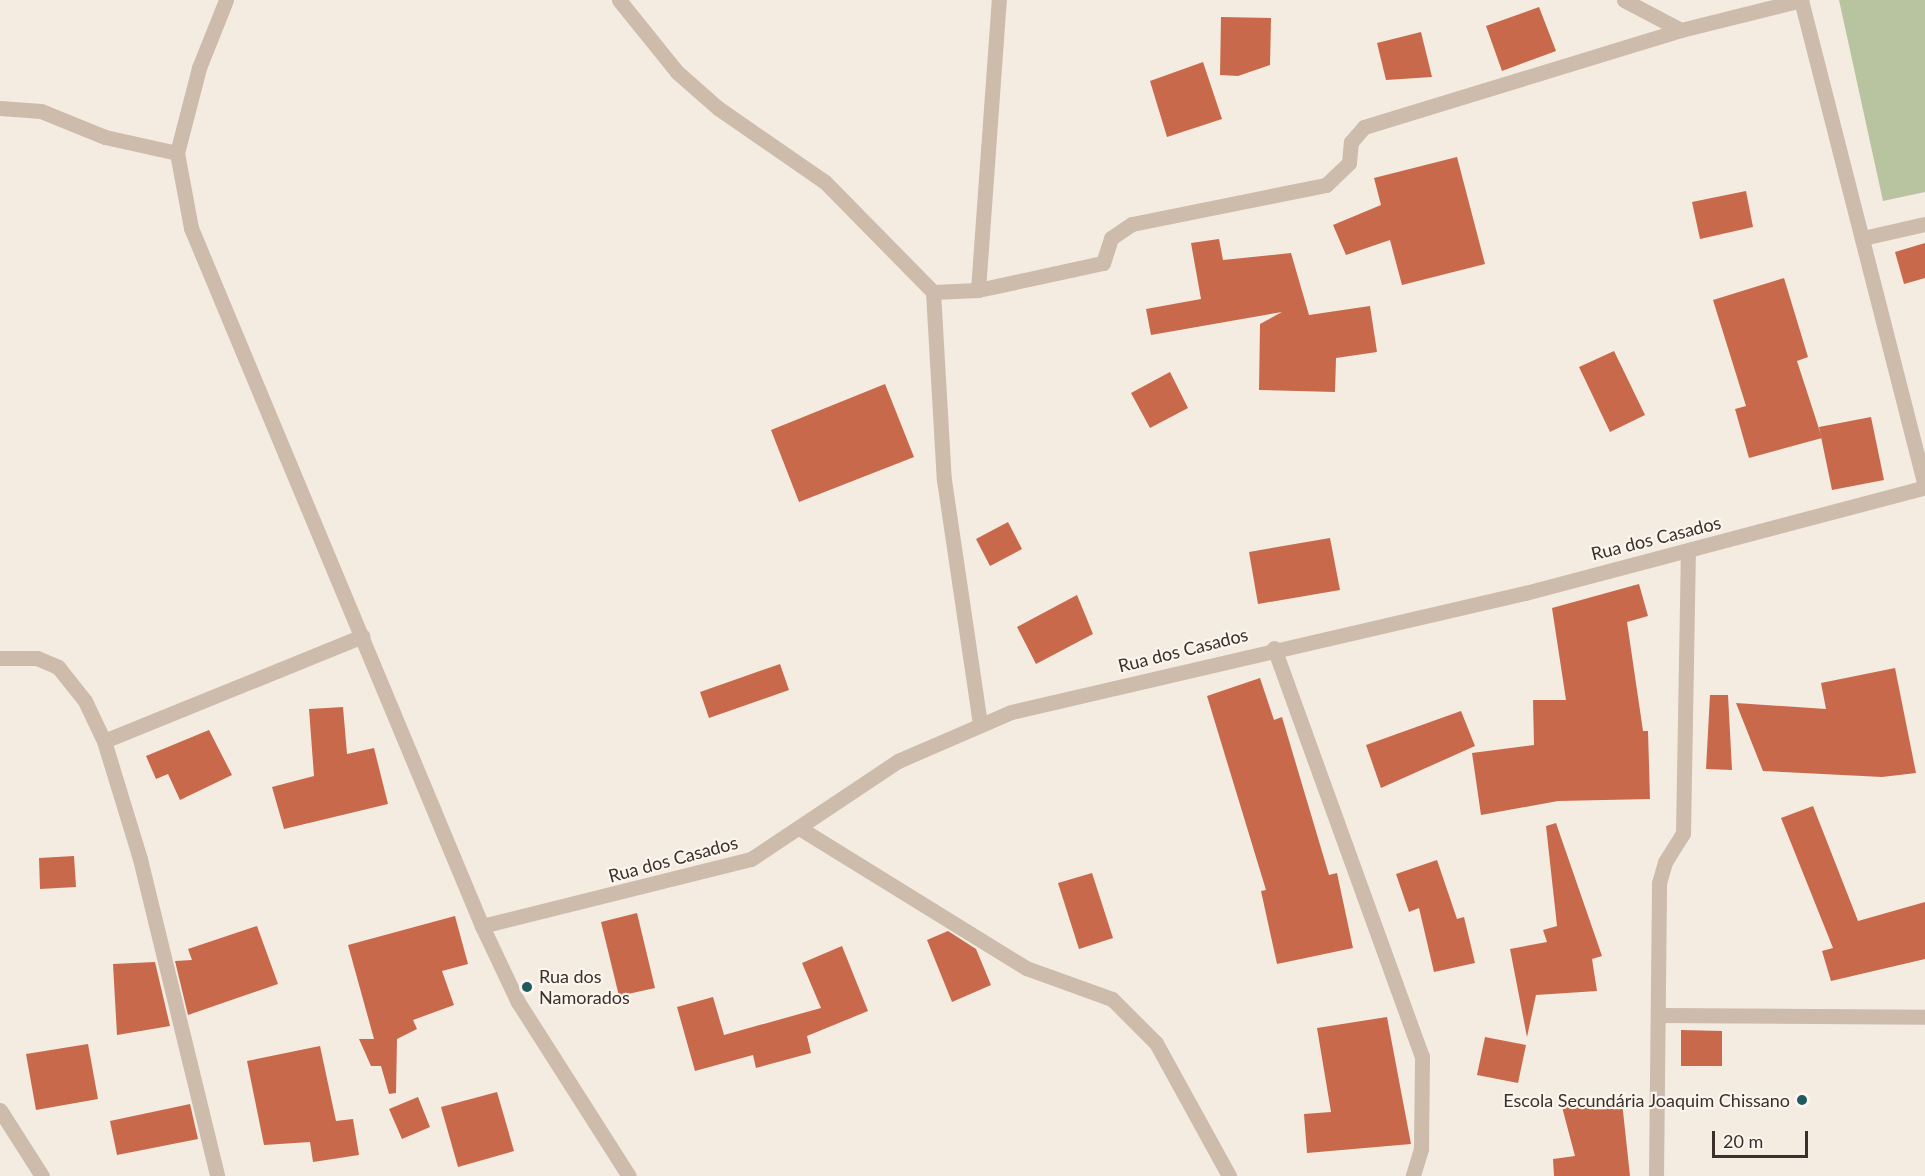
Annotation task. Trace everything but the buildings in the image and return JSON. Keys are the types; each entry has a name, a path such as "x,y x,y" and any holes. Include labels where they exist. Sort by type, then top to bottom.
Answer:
{"street":[{"path":"226,0 199,68 177,153 192,228 482,927 518,1002 626,1175"},
{"path":"619,0 677,72 718,108 825,182 933,292 945,480 980,723"},
{"path":"978,290 999,0"},
{"path":"1624,0 1681,30"},
{"path":"933,292 978,290 1103,263 1111,238 1132,224 1326,184 1349,163 1351,142 1364,127 1681,30 1801,0 1925,487"},
{"path":"0,108 41,111 105,137 177,153"},
{"path":"1863,238 1925,224"},
{"name":"Rua dos Casados","path":"482,927 691,878 751,859 801,829 898,761 980,723 1274,648 1688,551 1925,487"},
{"path":"1656,1176 1659,883 1665,862 1683,833 1688,551"},
{"path":"104,741 362,636"},
{"path":"1274,648 1422,1056 1421,1149 1413,1176"},
{"path":"0,658 37,658 58,668 84,701 104,741 141,859 218,1176"},
{"path":"801,829 1026,968 1112,999 1156,1043 1229,1176"},
{"path":"1658,1015 1925,1017"},
{"path":"0,1110 42,1176"}],"green space":[{"path":"1839,0 1925,0 1925,192 1883,201"}],"place":[{"name":"Rua dos Namorados","path":"527,987"},
{"name":"Escola Secundária Joaquim Chissano","path":"1802,1100"}]}
